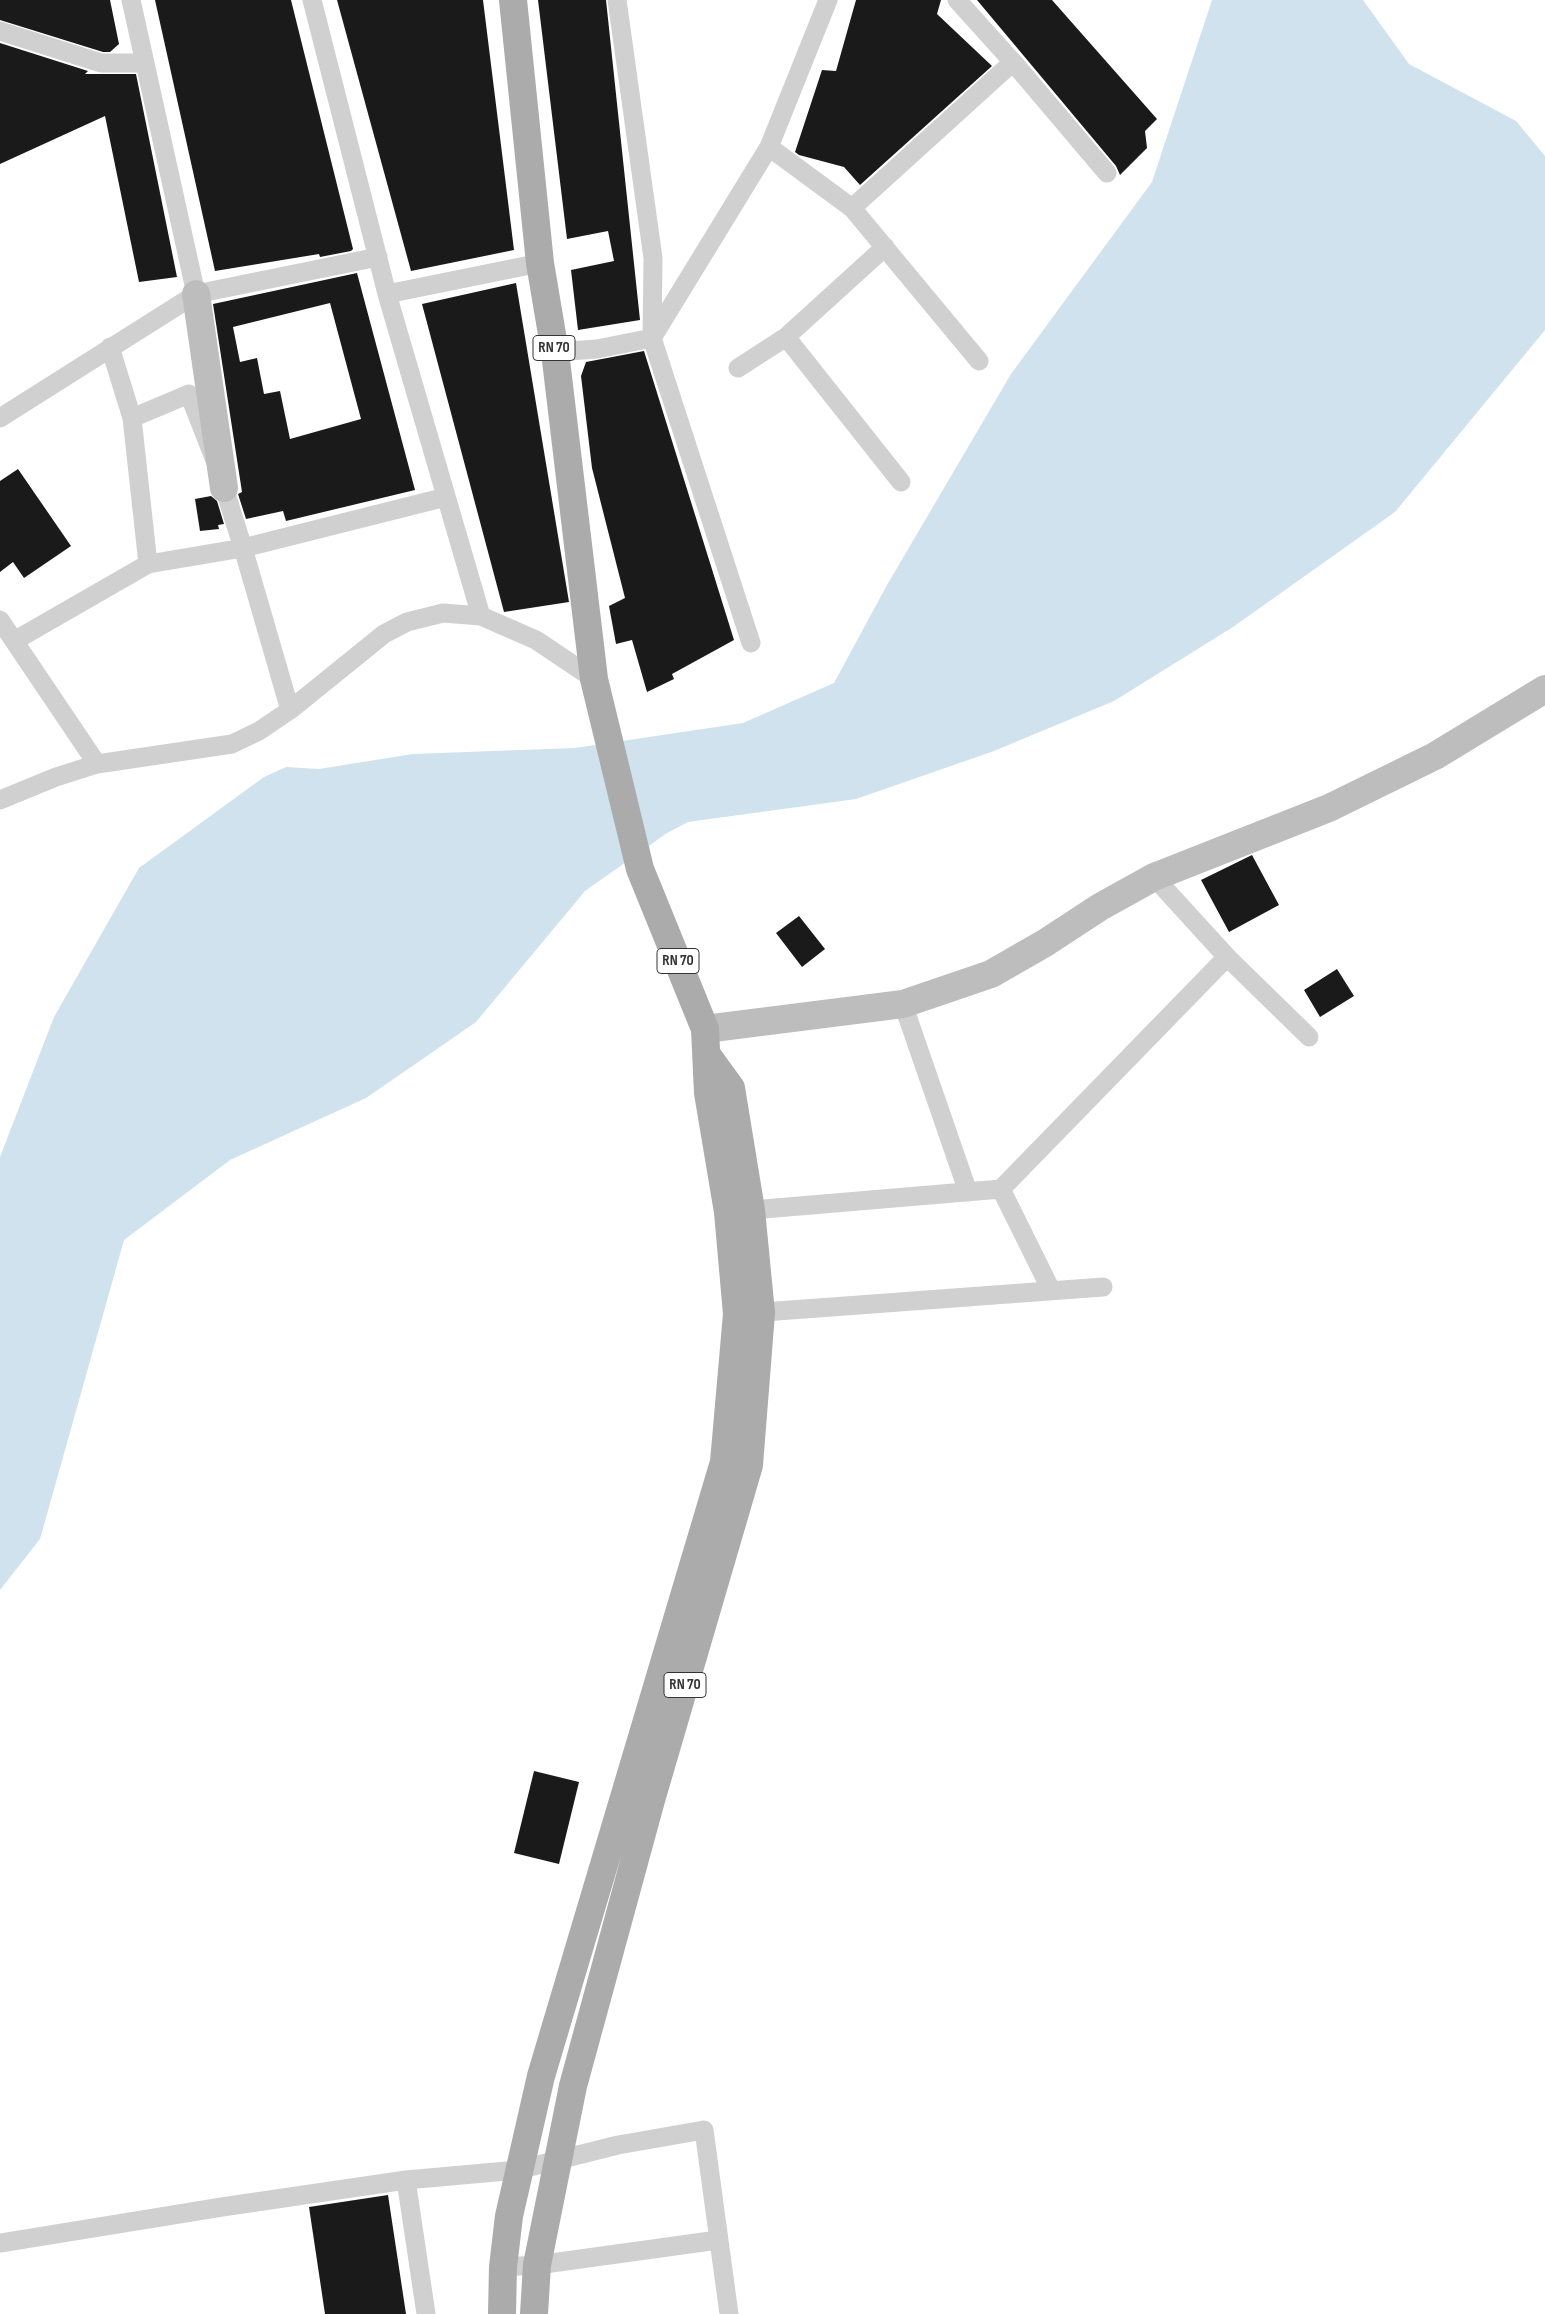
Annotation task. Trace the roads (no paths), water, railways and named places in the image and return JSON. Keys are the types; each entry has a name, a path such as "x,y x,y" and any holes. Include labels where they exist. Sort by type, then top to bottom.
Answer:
{"main road":[{"name":"RN 70","path":"502,2314 503,2267 510,2216 518,2170 541,2076 639,1797 737,1463 749,1313 740,1211 708,1093 706,1042 640,869 596,687 555,352 540,263 512,0"},
{"path":"196,294 224,488"},
{"path":"706,1042 903,1004 991,974 1045,943 1100,907 1154,878 1329,808 1435,756 1545,689"},
{"name":"RN 70","path":"534,2314 537,2265 573,2086 639,1797"}],"street":[{"path":"131,0 196,294"},
{"path":"312,0 387,294 481,616"},
{"path":"617,0 653,258 652,338 751,643"},
{"path":"555,352 597,348 652,338 769,147 828,0"},
{"path":"957,0 1013,62 1107,173"},
{"path":"0,32 101,63 145,63"},
{"path":"852,208 1013,62"},
{"path":"769,147 852,208 979,361"},
{"path":"738,368 786,337 885,247"},
{"path":"0,418 196,294 378,257"},
{"path":"387,294 540,263"},
{"path":"786,337 902,482"},
{"path":"110,347 132,418 148,564"},
{"path":"132,418 189,394 224,488 290,710"},
{"path":"14,641 148,564 243,548 446,497"},
{"path":"0,800 56,777 97,764 232,744 259,732 290,710 384,634 407,622 443,613 481,616 536,640 596,687"},
{"path":"0,620 97,764"},
{"path":"1154,878 1227,957 1309,1037"},
{"path":"740,1211 1001,1189 1227,957"},
{"path":"903,1004 968,1192"},
{"path":"1001,1189 1051,1290"},
{"path":"749,1313 1103,1287"},
{"path":"0,2244 212,2208 406,2180 518,2170 618,2145 704,2130 729,2314"},
{"path":"406,2180 426,2314"},
{"path":"503,2267 537,2265 718,2240"}],"water":[{"path":"1212,0 1363,0 1409,64 1516,121 1545,156 1545,330 1395,512 1233,627 1114,701 994,751 856,799 688,822 667,833 585,891 476,1022 366,1098 230,1160 124,1240 40,1539 0,1590 0,1157 54,1017 139,868 264,777 286,767 319,769 413,754 575,748 743,723 834,683 887,585 1011,374 1152,182"}]}
